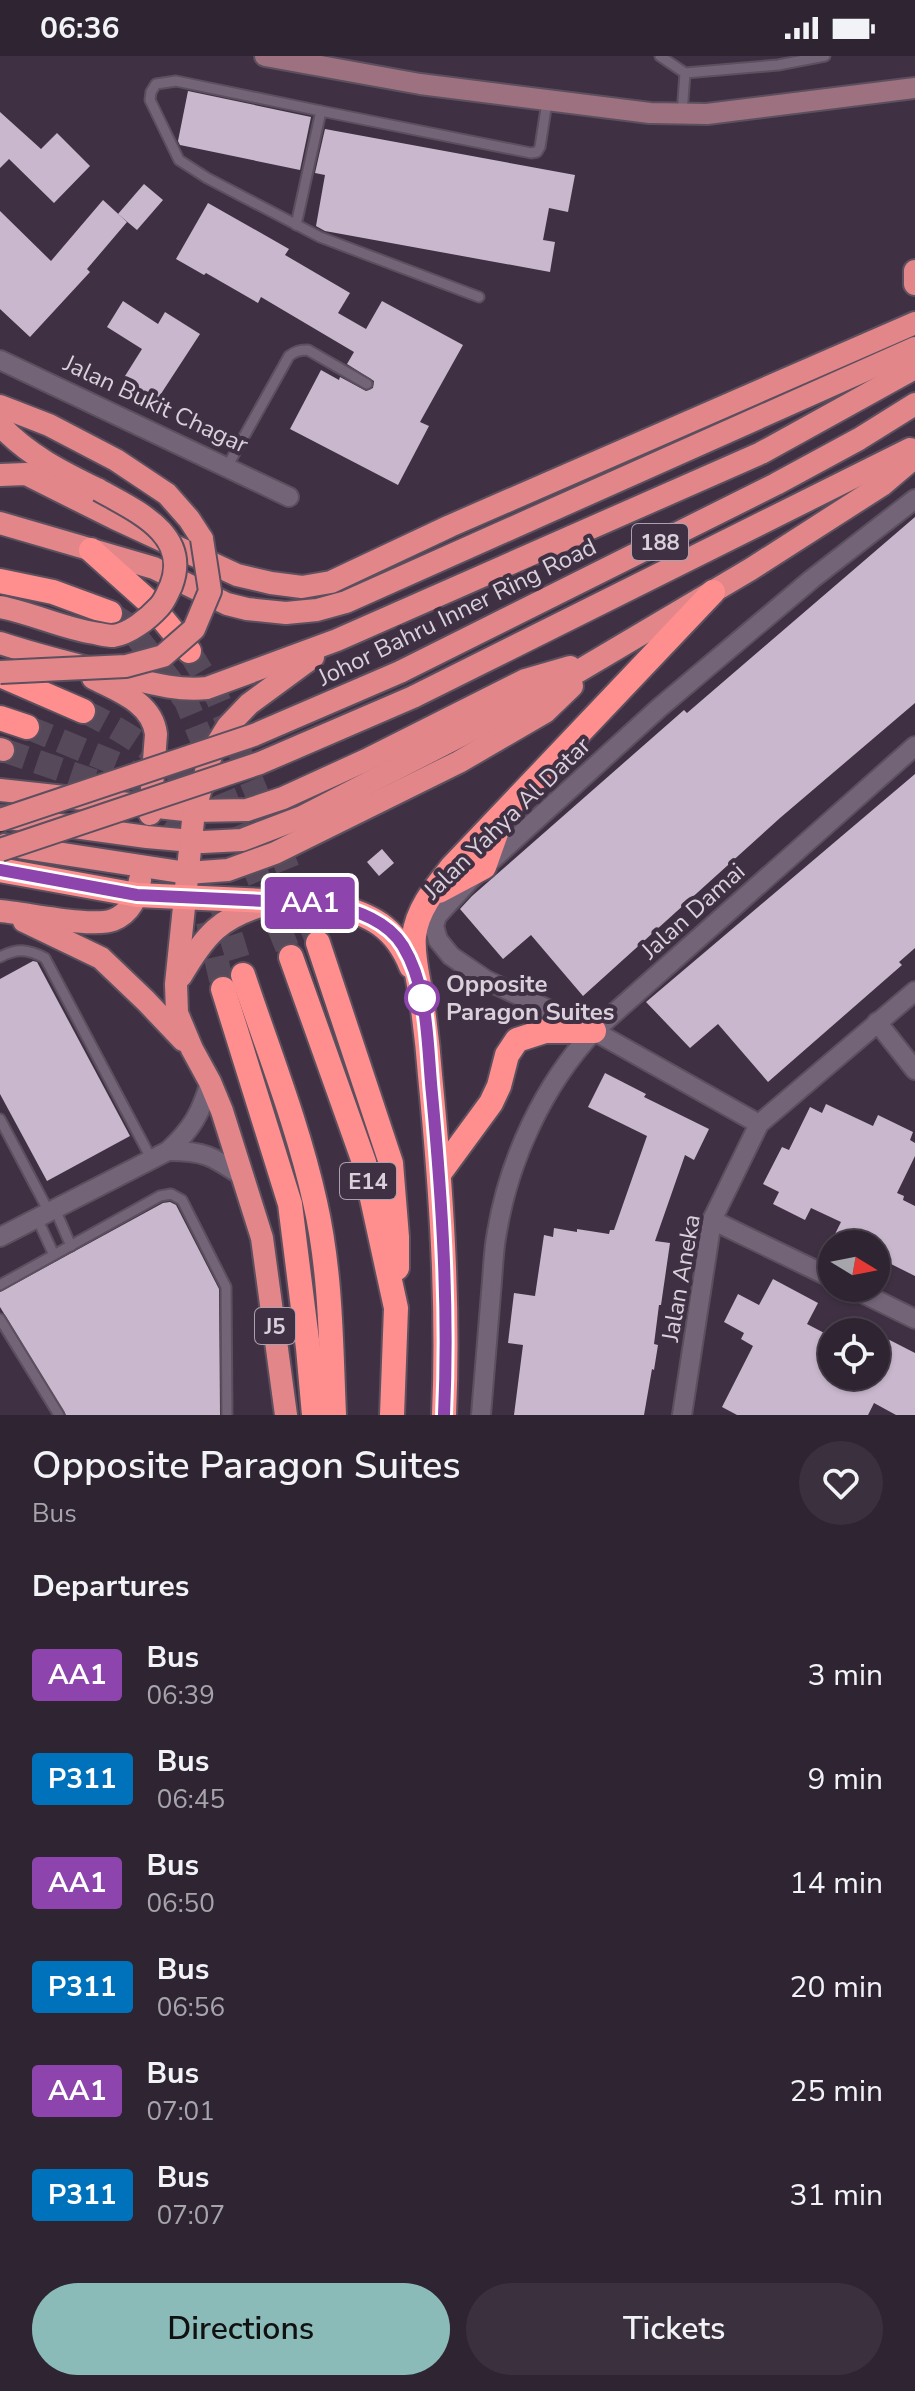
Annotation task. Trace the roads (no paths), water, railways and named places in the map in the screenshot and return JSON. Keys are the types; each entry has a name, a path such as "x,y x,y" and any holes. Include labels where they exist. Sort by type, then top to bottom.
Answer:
{"highway":[{"path":"915,271 915,284"},
{"path":"0,475 26,474 237,575 302,587 331,582 450,526 915,323"},
{"path":"0,523 154,568 237,607 286,613 317,610 346,602 915,348"},
{"path":"0,643 59,661 185,690 207,688 337,640 761,453 915,368"},
{"name":"Johor Bahru Inner Ring Road","path":"0,818 254,735 400,672 776,484 859,439 915,404"},
{"path":"0,406 49,425 116,460 167,494 202,539 210,591 194,629 163,656 126,666 0,674"},
{"path":"0,425 17,443 52,467 139,513 162,531 176,556 175,575 165,600 150,617 112,636 77,631 0,607"},
{"name":"188","path":"0,847 260,763 413,697 915,447"},
{"path":"0,818 190,842 242,840 302,817 528,701 602,658 882,485 915,457"},
{"path":"91,550 148,601 189,651"},
{"path":"0,581 53,592 110,613"},
{"path":"444,1415 447,1353 439,1174 414,935 428,896 452,867 713,592"},
{"path":"192,1049 177,1013 176,984 194,811 212,752 228,726 249,704 337,640"},
{"path":"0,790 194,811 247,810 283,798 431,729 525,680 602,658"},
{"path":"0,870 137,895 186,885 275,853 459,762 545,712 602,658"},
{"path":"2,911 103,922 121,915 137,895 151,807 155,724 140,704 59,661"},
{"path":"0,674 83,711"},
{"path":"0,718 27,727"},
{"path":"428,896 484,867 503,812"},
{"path":"0,847 143,868 186,885 271,902 331,904 354,910 391,932 403,946 421,990"},
{"path":"176,984 196,949 217,927 242,911 271,902"},
{"path":"2,911 101,958 192,1049"},
{"name":"E14","path":"318,943 391,1163 397,1237 392,1415"},
{"name":"E14","path":"291,957 364,1162 396,1308"},
{"name":"E14","path":"314,1415 290,1204 233,982 294,1130 315,1202 327,1274 334,1415"},
{"path":"439,1174 491,1103 507,1055 517,1040 545,1031 594,1031"},
{"name":"J5","path":"192,1049 222,1111 262,1238 286,1415"}],"main road":[{"path":"265,56 420,84 650,113 707,114 915,88"}],"street":[{"name":"Jalan Bukit Chagar","path":"0,360 289,497"},
{"name":"Jalan Yahya Al Datar","path":"759,1124 594,1031 486,980 451,956 438,940 434,926 437,916 484,867 659,708 812,579 915,499"},
{"name":"Jalan Damai","path":"481,1415 497,1232 529,1128 547,1091 574,1051 594,1031 915,746"},
{"name":"Jalan Aneka","path":"682,1415 712,1220 759,1124 915,991"},
{"path":"877,1022 915,1070"},
{"path":"0,1237 160,1155 181,1139 199,1115 210,1082"},
{"path":"160,1155 196,1152 209,1155 242,1176"},
{"path":"712,1220 818,1271"},
{"path":"880,1302 915,1319"}],"lane":[{"path":"660,56 685,73 778,65 825,56"},
{"path":"682,114 685,73"},
{"path":"479,297 320,237 207,178 179,160 150,100 151,92 156,84 176,81 531,153 537,152 540,147 547,102"},
{"path":"296,225 321,111"},
{"path":"227,467 293,353 308,350 367,384"},
{"path":"0,957 12,951 28,950 45,958 160,1155"},
{"path":"0,1119 47,1213 71,1246"},
{"path":"0,1285 160,1196 171,1194 182,1200 226,1287 227,1415"},
{"path":"47,1213 54,1255"},
{"path":"0,1319 59,1415"}],"tunnel":[{"path":"110,613 127,624 186,701 291,957"},
{"path":"189,651 218,699 318,943"},
{"path":"83,711 149,750 207,800"},
{"path":"27,727 122,766 149,789"},
{"path":"3,750 120,790 167,826 192,866 201,891 223,989"},
{"path":"220,901 243,975"}],"place":[{"name":"Opposite Paragon Suites","path":"422,998"}]}
